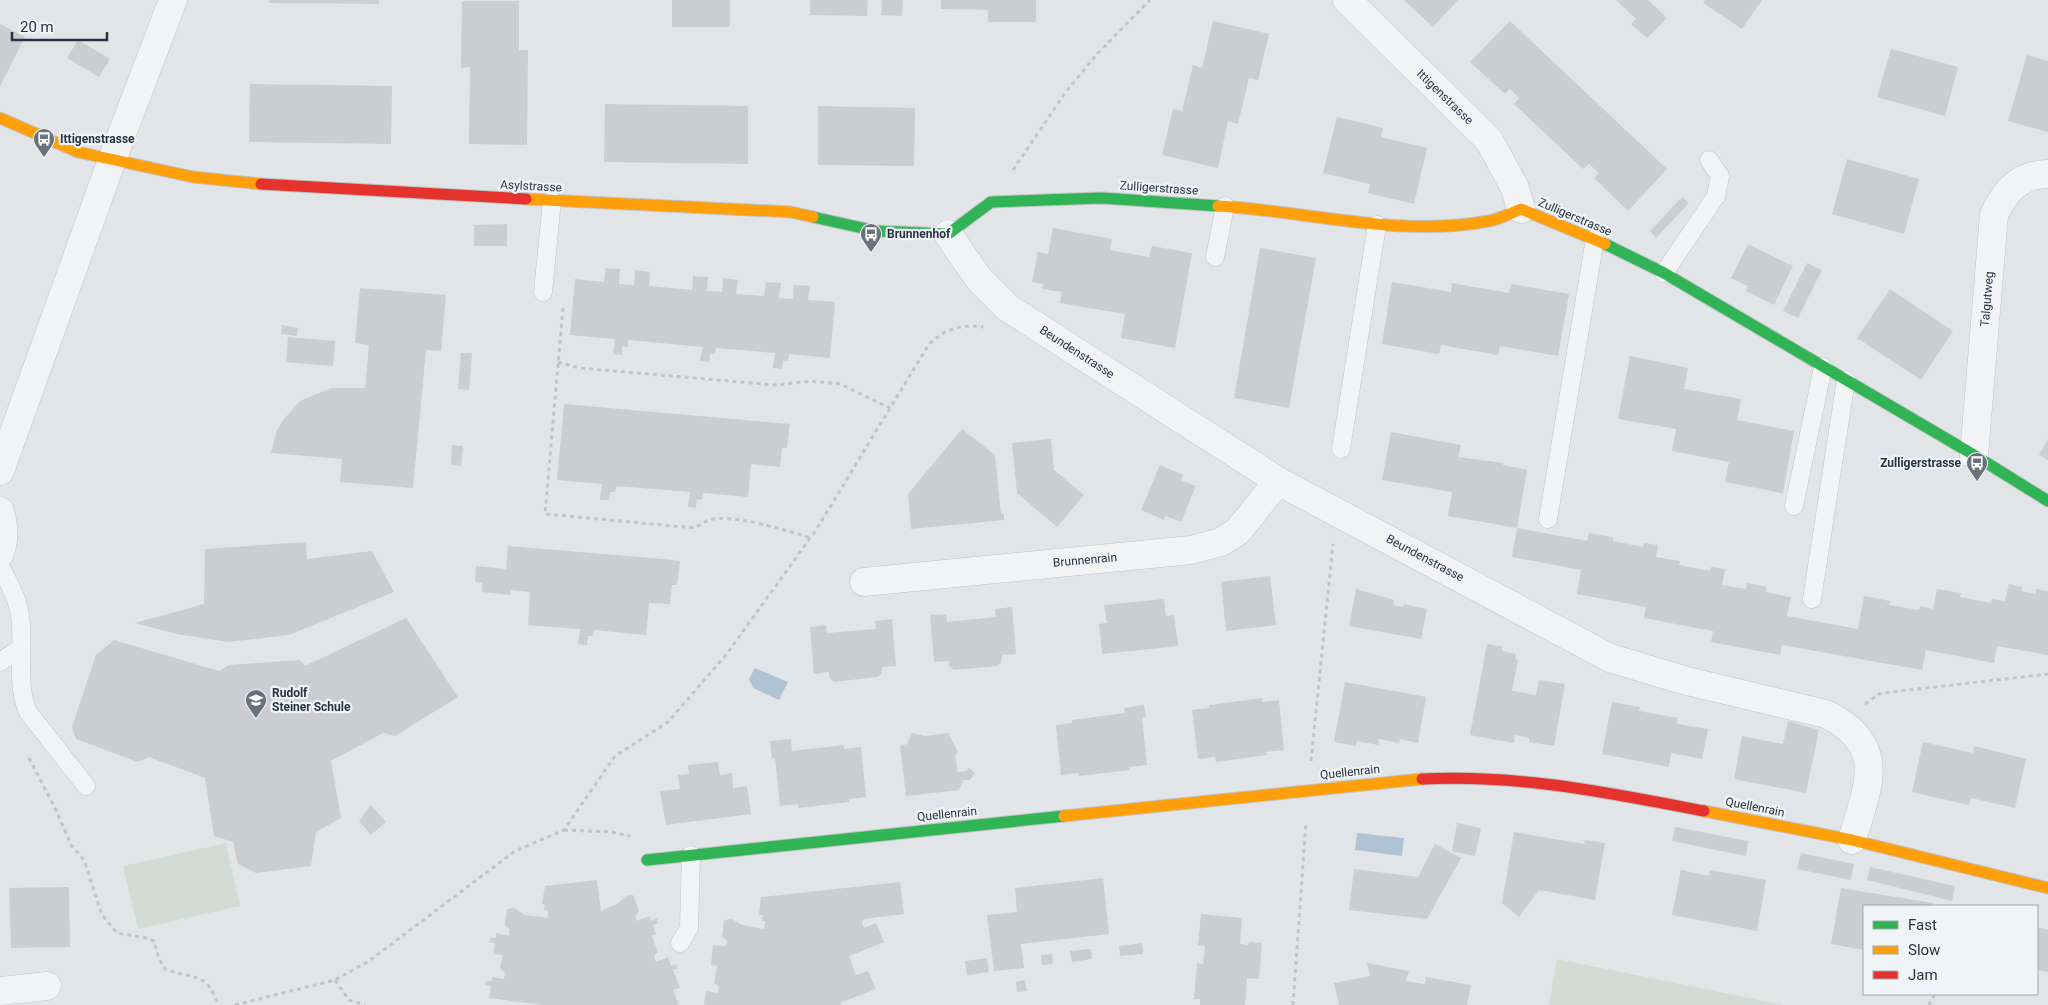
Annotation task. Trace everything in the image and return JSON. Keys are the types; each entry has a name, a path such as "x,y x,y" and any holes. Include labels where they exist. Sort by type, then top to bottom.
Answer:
{"street":[{"path":"0,470 112,160 173,0"},
{"name":"Ittigenstrasse","path":"1346,0 1489,140 1515,188 1521,209"},
{"name":"Asylstrasse","path":"0,118 78,152 193,177 288,187 791,212 876,231 948,234"},
{"name":"Talgutweg","path":"1974,454 1994,216 2001,200 2011,188 2025,179 2048,174"},
{"name":"Zulligerstrasse","path":"948,234 976,211 991,202 1055,198 1102,198 1225,206 1377,225 1448,225 1490,221 1521,209 1595,239 1664,273 1974,454 2048,501"},
{"name":"Beundenstrasse","path":"948,234 979,279 1008,308 1278,481 1610,658 1683,680 1826,714 1844,723 1858,736 1866,750 1869,763 1868,783 1852,840"},
{"name":"Brunnenrain","path":"864,582 1190,550 1221,542 1238,531 1278,481"},
{"path":"0,511 4,527 4,543 0,553"},
{"name":"Quellenrain","path":"648,860 1424,779 1492,778 1575,786 1852,840 2048,888"},
{"path":"0,991 47,986"}],"lane":[{"path":"1664,273 1716,196 1720,176 1709,160"},
{"path":"543,292 552,201"},
{"path":"1215,257 1225,206"},
{"path":"1340,449 1377,225"},
{"path":"1548,519 1595,239"},
{"path":"1794,506 1823,367"},
{"path":"1812,599 1846,380"},
{"path":"0,566 17,599 20,617 22,699 28,712 86,786"},
{"path":"0,662 21,648"},
{"path":"680,943 689,928 691,855"}],"path":[{"path":"991,202 1065,92 1097,54 1150,0"},
{"path":"563,305 545,514 695,528 710,520 719,519 765,525 811,538"},
{"path":"564,830 615,756 668,722 726,655 811,538 929,344 940,334 964,326 990,329 1008,308"},
{"path":"558,362 579,368 774,385 811,381 840,384 890,408"},
{"path":"1891,692 2048,674"},
{"path":"26,751 56,810 71,845 84,860 102,915 117,933 146,938 154,942 159,959 166,970 202,978 213,988 218,1005"},
{"path":"235,1005 335,980 369,961 515,851 564,830 627,834 643,847 648,860"},
{"path":"335,980 349,1000 365,1005"}],"shaded area":[{"path":"226,843 240,906 138,929 123,866"},
{"path":"1557,959 1784,1005 1549,1005"}],"water":[{"path":"755,668 788,682 779,700 753,688 749,679"},
{"path":"1357,833 1404,838 1402,856 1355,850"}],"building":[{"path":"269,0 379,0 379,4 269,3"},
{"path":"672,0 730,0 730,27 672,27"},
{"path":"810,0 868,0 867,16 810,15"},
{"path":"882,0 903,0 902,16 881,15"},
{"path":"941,0 1036,0 1036,22 988,22 988,10 941,9"},
{"path":"1404,0 1458,0 1433,27"},
{"path":"1616,0 1648,0 1667,18 1647,38 1631,24 1636,19"},
{"path":"1705,0 1762,0 1742,29 1703,3"},
{"path":"462,1 519,1 519,50 528,50 527,145 469,144 470,67 461,68"},
{"path":"1213,21 1269,34 1258,80 1249,78 1238,124 1228,121 1218,168 1162,155 1173,109 1182,111 1193,65 1202,68"},
{"path":"1510,21 1667,169 1628,211 1594,178 1599,173 1589,164 1583,169 1514,104 1519,98 1510,89 1505,94 1470,62"},
{"path":"0,24 25,37 0,86"},
{"path":"78,40 110,59 99,77 67,58"},
{"path":"1891,49 1958,67 1945,116 1877,97"},
{"path":"2027,55 2048,61 2048,132 2008,121"},
{"path":"250,84 392,86 391,144 249,142"},
{"path":"605,104 748,106 748,164 604,162"},
{"path":"818,106 915,108 914,166 818,165"},
{"path":"1337,117 1383,128 1381,137 1427,148 1414,204 1368,193 1370,184 1323,173"},
{"path":"1847,159 1919,179 1904,234 1832,214"},
{"path":"1682,197 1689,203 1656,238 1650,231"},
{"path":"507,224 507,246 474,246 474,225"},
{"path":"1053,228 1112,239 1110,250 1149,257 1152,246 1192,253 1175,348 1121,338 1125,314 1060,303 1062,292 1042,289 1043,284 1032,282 1038,252 1048,254"},
{"path":"1748,244 1793,266 1774,305 1746,291 1748,286 1731,278"},
{"path":"1260,248 1316,258 1289,408 1234,398"},
{"path":"1807,263 1822,270 1798,318 1783,311"},
{"path":"606,268 620,269 619,284 634,285 635,270 650,272 649,286 692,290 693,276 708,277 707,291 722,292 723,278 738,280 736,294 764,296 766,282 781,283 779,298 793,299 794,285 810,286 808,300 835,302 830,358 789,354 788,361 783,360 782,369 773,368 775,353 716,348 715,354 710,354 709,362 700,361 703,347 628,340 628,347 622,346 622,355 613,354 615,339 570,335 575,279 604,282"},
{"path":"1392,282 1451,292 1452,283 1509,293 1511,284 1569,294 1558,356 1500,346 1498,355 1441,345 1439,354 1382,344"},
{"path":"360,288 446,295 441,351 426,350 413,488 340,482 342,459 271,453 277,430 300,401 331,388 365,388 369,345 355,343"},
{"path":"1890,289 1953,331 1921,380 1857,338"},
{"path":"282,325 298,328 297,336 281,334"},
{"path":"288,337 335,341 333,366 286,362"},
{"path":"461,353 472,353 469,390 458,389"},
{"path":"1630,356 1688,368 1684,389 1741,399 1737,420 1794,431 1783,493 1725,482 1729,462 1672,451 1676,429 1618,419"},
{"path":"564,404 790,424 787,448 782,448 780,467 751,464 748,497 703,493 702,500 697,499 696,508 688,507 690,492 616,486 615,492 610,492 609,500 600,500 602,484 557,480"},
{"path":"962,429 995,455 1001,514 1004,514 1004,520 911,529 908,494"},
{"path":"1391,432 1461,445 1458,457 1503,463 1503,465 1527,470 1517,528 1448,516 1452,492 1382,480"},
{"path":"1051,439 1054,470 1084,495 1057,527 1017,493 1012,443"},
{"path":"2048,439 2048,460 2039,455"},
{"path":"452,445 463,446 461,466 451,465"},
{"path":"1160,465 1183,475 1181,480 1196,486 1181,522 1166,516 1164,520 1141,510"},
{"path":"1517,528 1587,541 1589,533 1613,537 1613,541 1643,547 1644,543 1658,545 1656,557 1680,561 1679,565 1710,571 1711,567 1725,569 1722,585 1746,589 1747,583 1767,587 1765,592 1791,597 1787,616 1858,629 1864,596 1890,601 1889,605 1919,610 1920,606 1933,609 1937,589 1961,593 1960,597 1991,603 1992,599 2005,601 2009,584 2022,587 2022,591 2036,594 2036,589 2048,591 2048,655 1997,646 1994,663 1926,650 1922,670 1782,645 1780,655 1711,642 1713,631 1644,618 1646,607 1577,594 1581,570 1512,557"},
{"path":"306,542 307,559 372,551 394,592 289,635 228,642 177,634 135,623 204,604 205,549"},
{"path":"508,546 680,561 677,585 672,585 670,604 649,603 646,635 594,630 593,636 588,636 587,645 578,644 580,629 528,625 530,592 511,590 510,595 482,592 482,583 475,582 476,566 506,569"},
{"path":"1270,576 1276,625 1226,631 1221,582"},
{"path":"1356,589 1394,600 1393,605 1403,607 1404,604 1427,609 1421,639 1349,626"},
{"path":"1164,599 1166,616 1174,615 1178,646 1102,654 1099,624 1107,623 1104,605"},
{"path":"1012,607 1016,654 1002,655 1001,663 997,666 954,670 949,666 949,661 934,662 930,615 946,614 947,622 996,617 995,609"},
{"name":"Rudolf Steiner Schule","path":"406,618 458,697 395,736 383,733 331,761 341,818 316,832 311,866 256,873 238,864 233,842 214,836 205,778 149,757 138,762 76,739 72,727 96,655 114,640 219,671 229,665 300,660 305,666"},
{"path":"892,619 896,666 882,667 882,674 877,677 834,682 829,677 829,672 814,674 810,627 826,625 827,633 876,629 875,621"},
{"path":"1487,644 1502,647 1502,651 1516,654 1515,659 1518,660 1512,691 1536,695 1539,680 1565,684 1554,746 1529,742 1529,738 1515,735 1514,743 1470,735"},
{"path":"1345,682 1426,697 1418,743 1400,739 1399,743 1379,739 1378,745 1357,741 1356,746 1334,742"},
{"path":"1262,698 1262,702 1279,700 1284,750 1266,752 1267,755 1216,762 1215,757 1198,759 1192,710 1209,708 1209,705"},
{"path":"1612,702 1640,707 1639,711 1678,718 1677,724 1708,729 1702,759 1671,753 1669,767 1602,754"},
{"path":"1144,705 1146,717 1142,717 1147,765 1129,767 1130,770 1105,773 1079,776 1078,773 1061,775 1056,725 1072,723 1072,720 1125,713 1124,708"},
{"path":"1788,721 1819,730 1806,793 1734,779 1742,736 1783,744"},
{"path":"912,733 925,736 948,733 958,752 955,756 958,772 966,771 969,768 975,773 970,780 963,780 959,790 906,796 900,746 907,744"},
{"path":"791,739 792,751 844,745 844,749 861,747 866,797 849,799 849,802 798,808 798,804 780,806 775,758 772,759 770,741"},
{"path":"1923,742 1973,753 1974,746 2026,759 2015,808 1971,798 1969,805 1912,792"},
{"path":"718,762 720,775 732,773 733,788 747,786 751,814 666,825 660,791 680,789 678,775 689,774 688,765"},
{"path":"371,805 386,822 371,835 359,821"},
{"path":"1457,823 1481,828 1475,856 1452,851"},
{"path":"1675,827 1748,841 1746,856 1672,841"},
{"path":"1514,832 1584,844 1585,840 1605,843 1595,900 1539,890 1519,917 1502,903"},
{"path":"1435,844 1461,858 1427,919 1349,910 1354,869 1418,877"},
{"path":"1801,853 1854,864 1851,880 1797,869"},
{"path":"1870,867 1955,886 1952,901 1867,880"},
{"path":"1681,870 1709,876 1710,870 1766,880 1757,931 1672,915"},
{"path":"1103,878 1109,934 1021,944 1024,968 994,971 987,915 1017,912 1015,888"},
{"path":"597,880 601,911 617,904 626,896 633,895 639,911 635,916 637,921 649,916 651,921 657,918 658,923 653,925 656,934 652,936 658,952 654,956 656,962 668,957 671,966 676,964 678,968 673,970 680,988 673,990 679,1005 542,1005 489,998 491,986 485,985 486,981 492,981 492,977 504,979 505,972 500,969 503,955 493,954 495,943 489,942 490,938 496,938 496,933 509,936 510,929 505,926 507,909 514,908 525,915 548,918 548,911 544,910 545,905 542,904 545,886"},
{"path":"900,882 904,914 864,919 862,922 864,928 876,923 884,942 849,956 856,975 868,971 876,989 840,1003 841,1005 704,1005 706,991 718,993 719,986 714,983 717,966 711,965 713,945 726,946 727,940 722,937 724,920 732,919 742,925 764,929 765,921 762,921 763,915 759,915 761,897"},
{"path":"69,887 70,947 11,948 9,888"},
{"path":"1841,888 1933,903 1932,905 1863,905 1863,950 1831,944"},
{"path":"1201,914 1242,918 1240,944 1248,945 1249,942 1262,943 1259,979 1247,978 1245,1005 1200,1005 1200,999 1194,999 1197,963 1203,964 1205,946 1198,945"},
{"path":"2038,927 2048,930 2048,972 2038,970"},
{"path":"1142,943 1143,954 1120,956 1119,946"},
{"path":"1091,949 1092,959 1072,962 1070,951"},
{"path":"1052,954 1053,964 1042,965 1041,955"},
{"path":"987,958 989,972 967,975 965,961"},
{"path":"1367,963 1409,971 1406,981 1425,984 1426,977 1471,985 1467,1005 1339,1005 1334,983 1370,976"},
{"path":"1025,980 1027,991 1017,992 1016,982"}],"traffic: fast":[{"path":"813,217 876,231 948,234 991,202 1102,198 1218,206"},
{"path":"1605,244 1664,273 1974,455 2048,501"},
{"path":"647,860 1064,816"}],"traffic: slow":[{"path":"0,118 78,152 193,177 261,184"},
{"path":"526,199 791,212 813,217"},
{"path":"1218,206 1353,222 1421,227 1489,221 1521,209 1605,244"},
{"path":"1064,816 1422,779"},
{"path":"1704,811 1852,840 2048,888"}],"traffic: jam":[{"path":"261,184 526,199"},
{"path":"1422,779 1494,779 1529,782 1564,786 1704,811"}],"place":[{"name":"Ittigenstrasse","path":"44,158"},
{"name":"Brunnenhof","path":"871,253"},
{"name":"Zulligerstrasse","path":"1977,482"},
{"name":"Rudolf Steiner Schule","path":"256,719"}]}
